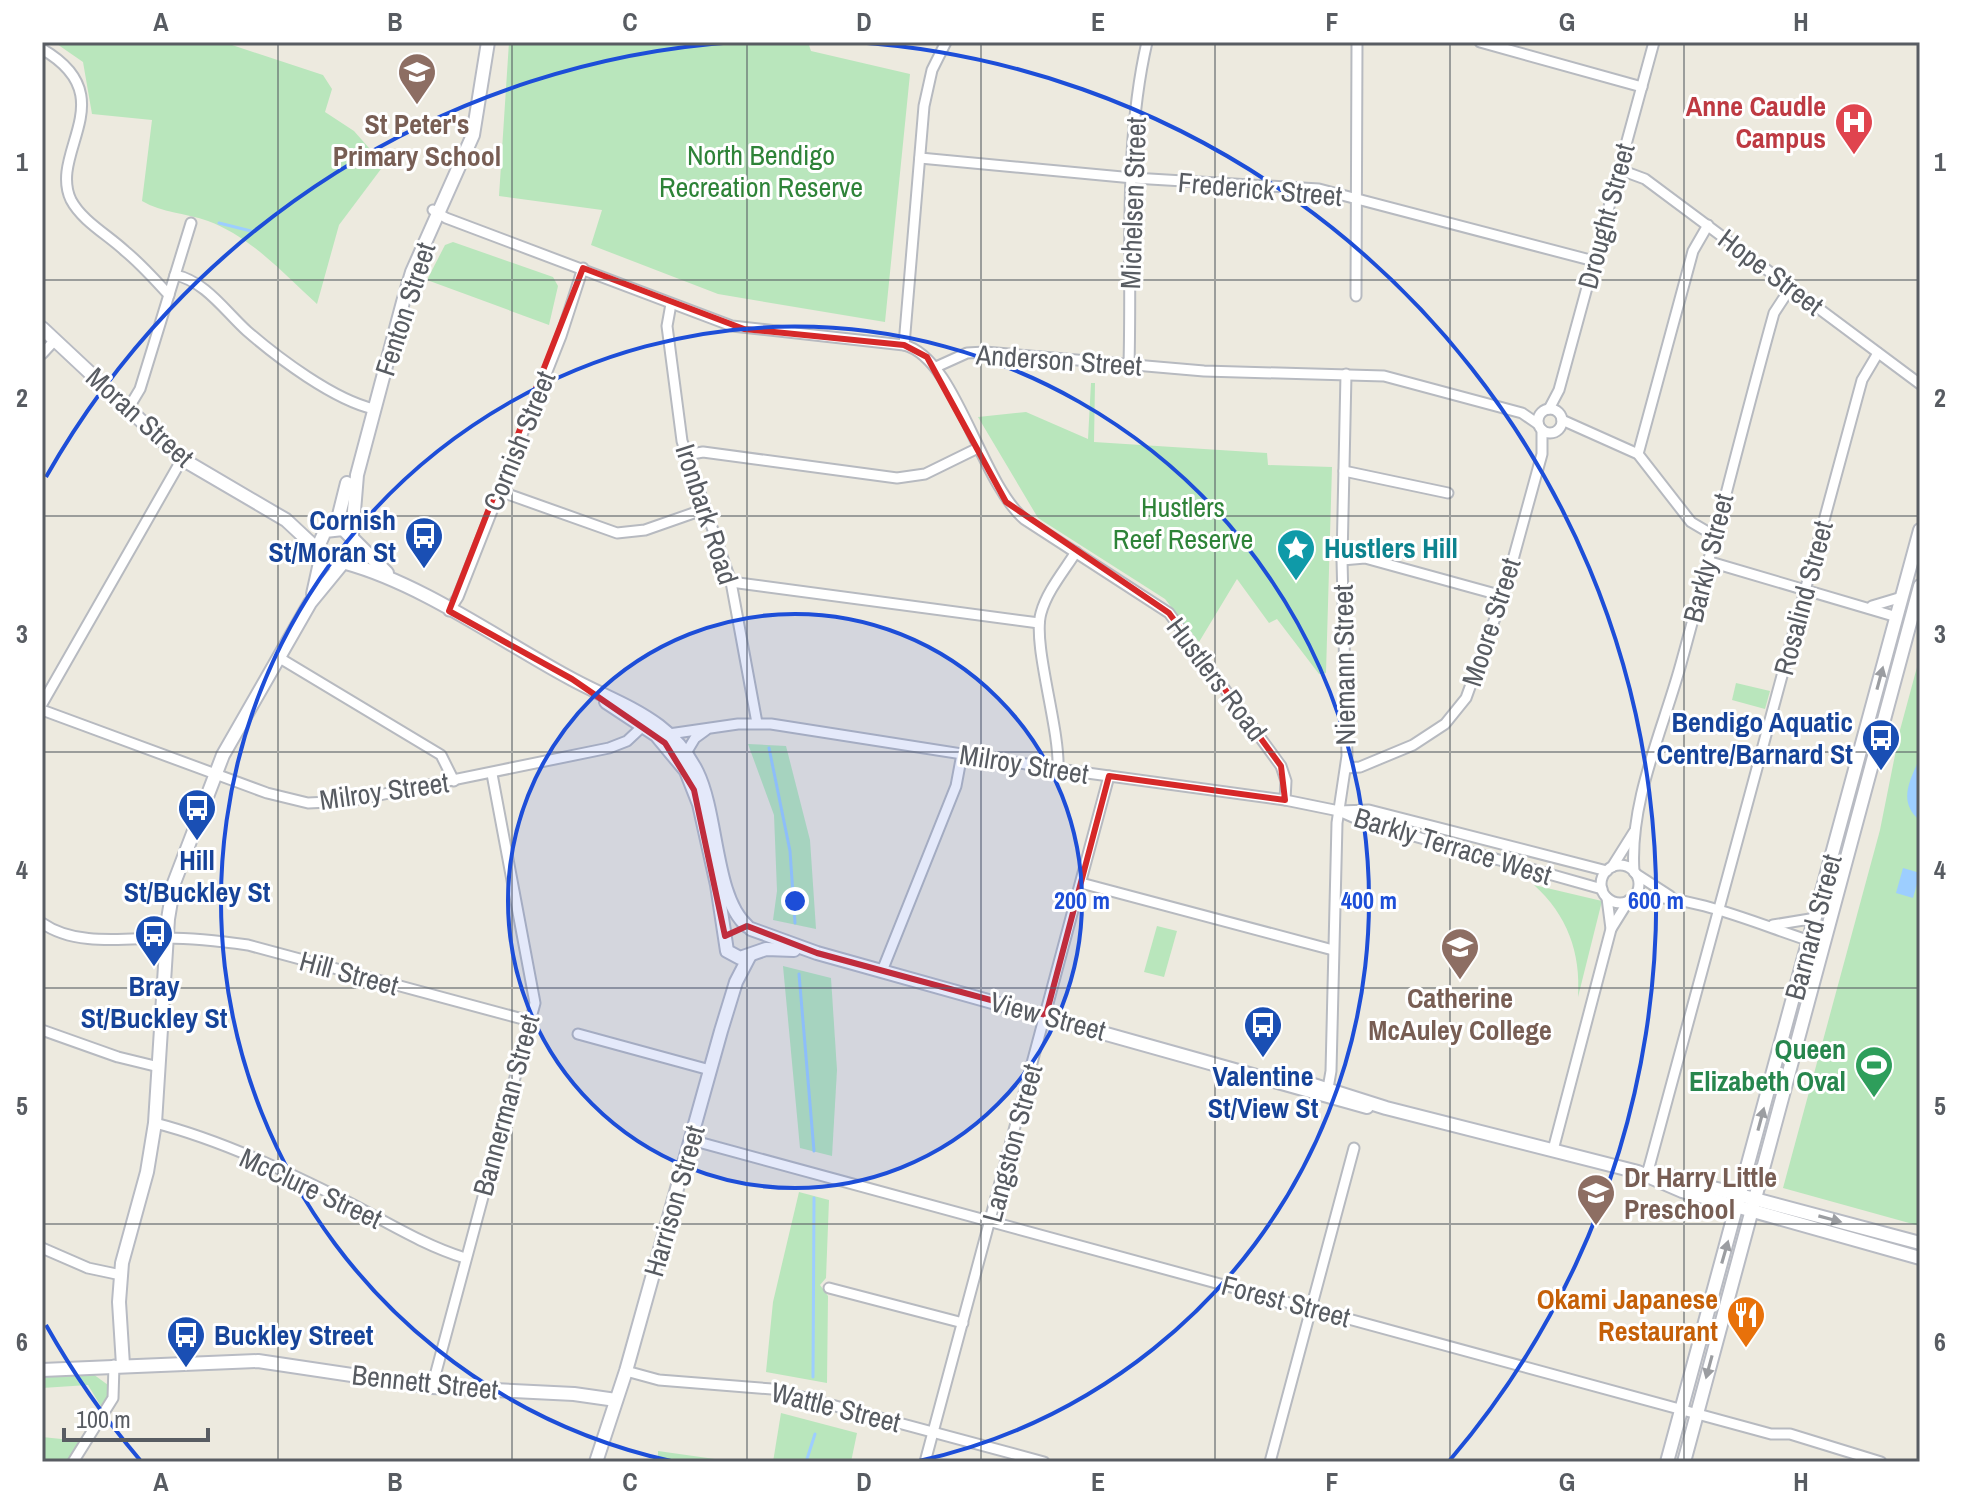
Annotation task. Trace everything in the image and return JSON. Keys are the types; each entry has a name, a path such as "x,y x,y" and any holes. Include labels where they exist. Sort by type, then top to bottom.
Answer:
{"street":[{"name":"Fenton Street","path":"328,530 344,501 407,286 467,129 481,42"},
{"name":"Fenton Street","path":"436,212 473,135 488,42"},
{"path":"904,345 927,87 946,42"},
{"name":"Michelsen Street","path":"1129,364 1137,91 1147,42"},
{"path":"1356,296 1359,198 1357,42"},
{"path":"1480,42 1642,87"},
{"name":"Drought Street","path":"1558,424 1559,390 1654,42"},
{"path":"42,49 70,73 81,99 81,118 68,178 72,202 169,295"},
{"name":"Frederick Street","path":"920,158 1133,178 1319,189 1594,261"},
{"name":"Hope Street","path":"1618,169 1641,176 1920,384"},
{"name":"Anderson Street","path":"436,212 671,304 755,331 904,345 920,352 936,367 967,353 985,352 1220,371 1384,376 1522,413 1545,410"},
{"path":"128,409 140,389 191,223"},
{"path":"1638,454 1693,251 1708,225"},
{"name":"Cornish Street","path":"449,611 458,597 561,336 583,268"},
{"path":"175,275 197,282 258,340 288,362 370,408"},
{"name":"Barkly Street","path":"1635,873 1634,832 1713,535 1774,313 1791,287"},
{"name":"Ironbark Road","path":"671,304 667,326 686,455 731,582 757,723"},
{"name":"Moran Street","path":"42,328 182,459 286,520 319,554"},
{"path":"42,354 55,340"},
{"name":"Rosalind Street","path":"1643,1172 1719,911 1862,380 1878,353"},
{"name":"Hustlers Road","path":"936,367 1006,502 1024,519 1169,613 1281,766 1286,778 1285,800"},
{"name":"Niemann Street","path":"1327,1093 1339,811 1346,768 1342,560 1346,374"},
{"name":"Drought Street","path":"1540,427 1545,410 1559,390"},
{"name":"Fenton Street","path":"353,538 354,487 370,408"},
{"path":"1545,410 1558,424 1581,430 1638,454 1691,522 1713,535"},
{"name":"Anderson Street","path":"1522,413 1540,427 1558,424"},
{"name":"Moore Street","path":"1346,768 1360,767 1413,745 1450,718 1473,686 1503,596 1542,454 1558,424"},
{"name":"Moore Street","path":"1540,427 1542,454"},
{"path":"686,455 703,452 897,478 925,474 978,448"},
{"path":"42,707 182,459"},
{"path":"1344,471 1448,493"},
{"path":"499,491 617,533 645,530 705,509"},
{"name":"Moran Street","path":"286,520 328,530"},
{"path":"310,603 319,554 328,530 343,529 396,581"},
{"name":"Barnard Street","path":"1667,1462 1920,530"},
{"path":"73,1462 113,1398 118,1365 121,1275 126,1245 147,1172 155,1123 167,938 171,900 181,859 214,773 310,603 354,553 353,538"},
{"path":"1058,769 1058,744 1039,623 1046,602 1076,552"},
{"path":"319,554 331,564 344,563 396,581 572,679 626,705 669,734 679,749 706,793 730,906 757,942 752,953 740,958 730,955 724,947 725,936 699,804 679,749 572,679"},
{"path":"1342,560 1365,558 1503,596"},
{"path":"1707,561 1869,606 1897,617 1906,614 1920,563"},
{"path":"731,582 1039,623"},
{"name":"Barnard Street","path":"1684,1462 1920,586"},
{"path":"1869,606 1902,597"},
{"path":"278,657 441,755 454,781"},
{"name":"Milroy Street","path":"42,707 280,797 321,804 492,774 620,745 643,726"},
{"name":"Milroy Street","path":"669,734 757,723 859,735 962,754 1285,800 1339,811"},
{"path":"679,749 709,728"},
{"path":"1838,837 1852,806 1867,753 1877,747"},
{"path":"882,971 956,786 962,754"},
{"name":"Bannerman Street","path":"432,1387 535,1003 492,774"},
{"name":"Langston Street","path":"925,1462 1109,776"},
{"name":"Barkly Terrace West","path":"1339,811 1369,810 1609,869"},
{"name":"Barkly Terrace West","path":"1339,811 1364,822 1604,894"},
{"name":"Barkly Street","path":"1609,869 1634,832"},
{"path":"1604,894 1618,903 1632,898 1672,898 1770,925 1810,941 1819,936 1834,882 1847,857"},
{"path":"1611,929 1604,894 1609,869 1624,866 1672,898"},
{"path":"1553,1150 1611,929 1638,885 1635,873"},
{"path":"1081,883 1333,950"},
{"path":"1770,925 1816,918"},
{"name":"Hill Street","path":"42,923 71,936 167,938 248,945 530,1021"},
{"path":"725,936 736,926 749,928"},
{"name":"View Street","path":"749,928 817,953 1279,1080 1643,1172 1682,1191 1739,1200 1755,1197 1920,1243"},
{"name":"View Street","path":"752,953 783,948 817,953"},
{"name":"Harrison Street","path":"596,1462 626,1371 736,982 752,953"},
{"name":"Harrison Street","path":"721,1031 731,973 730,955"},
{"path":"42,1030 159,1067"},
{"path":"578,1034 710,1070"},
{"name":"McClure Street","path":"155,1123 195,1135 333,1195 420,1241 465,1258"},
{"name":"Forest Street","path":"691,1140 1771,1434 1786,1433 1881,1462"},
{"path":"1270,1462 1354,1148"},
{"name":"View Street","path":"1739,1200 1752,1211 1920,1258"},
{"path":"42,1248 88,1268 121,1275"},
{"path":"829,1288 963,1323"},
{"name":"Bennett Street","path":"42,1370 258,1361 432,1387 574,1394 616,1400"},
{"name":"Wattle Street","path":"626,1371 659,1380 772,1389 1044,1462"}],"highlighted area":[{"path":"583,268 744,329 904,345 927,357 1006,502 1169,613 1281,766 1286,787 1285,800 1109,776 1046,1015 817,953 747,926 725,936 694,790 665,743 572,679 449,611"}],"green space":[{"path":"54,42 223,42 323,75 332,89 325,112 354,131 384,165 339,225 317,304 238,236 208,221 142,201 152,120 92,114 83,62"},
{"name":"North Bendigo Recreation Reserve","path":"509,42 784,42 809,45 811,51 910,74 885,322 718,294 591,245 602,210 499,196"},
{"path":"453,242 553,277 558,286 549,325 427,280 445,245"},
{"name":"Hustlers Reef Reserve","path":"1091,383 1095,383 1094,442 1267,453 1268,465 1332,467 1326,673 1319,674 1277,619 1269,623 1237,579 1199,642 1165,599 1038,518 978,417 1026,412 1088,439"},
{"path":"1920,656 1920,1226 1783,1188 1880,830 1900,730"},
{"path":"1736,683 1770,691 1765,709 1732,700"},
{"path":"748,744 786,746 810,840 816,929 773,920 777,891 774,815"},
{"path":"1534,885 1602,901 1578,997 1577,965 1570,935 1555,909"},
{"path":"1157,926 1177,931 1164,977 1144,972"},
{"path":"783,966 831,978 837,1070 832,1156 800,1148"},
{"path":"799,1192 829,1200 826,1278 820,1285 828,1296 827,1383 766,1372 773,1302"},
{"path":"93,1374 108,1385 108,1397 102,1408 88,1385 42,1388 42,1377"},
{"path":"781,1413 857,1433 851,1462 773,1462"},
{"path":"42,1437 81,1441 67,1462 42,1462"},
{"path":"658,1451 736,1462 658,1462"}],"water":[{"path":"1920,757 1920,821 1907,798"},
{"path":"1903,868 1920,873 1913,898 1896,893"}],"waterway":[{"path":"219,223 251,231"},
{"path":"769,748 790,851 795,923"},
{"path":"799,974 814,1151"},
{"path":"813,1377 814,1198"},
{"path":"806,1462 815,1434"}],"place":[{"name":"St Peter's Primary School","path":"417,106"},
{"name":"Anne Caudle Campus","path":"1854,156"},
{"name":"Cornish St/Moran St","path":"424,570"},
{"name":"Hustlers Hill","path":"1296,582"},
{"name":"Bendigo Aquatic Centre/Barnard St","path":"1881,772"},
{"name":"Hill St/Buckley St","path":"197,842"},
{"name":"Bray St/Buckley St","path":"154,968"},
{"name":"Catherine McAuley College","path":"1460,981"},
{"name":"Valentine St/View St","path":"1263,1059"},
{"name":"Queen Elizabeth Oval","path":"1874,1099"},
{"name":"Dr Harry Little Preschool","path":"1596,1227"},
{"name":"Okami Japanese Restaurant","path":"1746,1349"},
{"name":"Buckley Street","path":"186,1369"}]}
